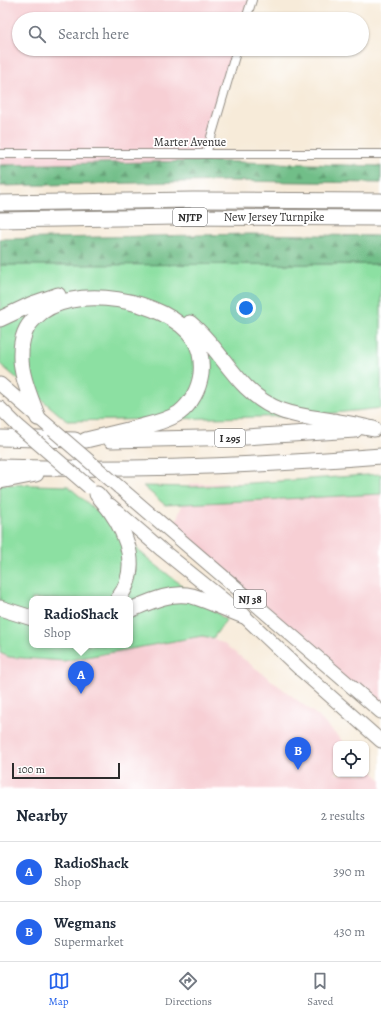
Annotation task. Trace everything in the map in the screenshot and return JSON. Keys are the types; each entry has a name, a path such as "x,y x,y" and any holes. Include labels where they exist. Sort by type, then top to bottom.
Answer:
{"highway":[{"name":"New Jersey Turnpike","path":"0,203 193,200 381,201"},
{"name":"New Jersey Turnpike","path":"0,220 232,217 381,218"},
{"path":"0,319 49,297 67,293 86,290 140,296 157,302 172,310 198,329 246,387 260,399 275,408 311,418 377,428"},
{"path":"38,418 26,382 21,355 22,342 26,329 35,318 45,310 58,304 73,300 89,298 106,299 124,301 158,311 173,319 185,329 194,340 200,353 202,367 200,380 196,392 189,403 179,412 166,420 86,440"},
{"name":"NJ 38","path":"0,384 381,712"},
{"name":"NJ 38","path":"0,408 18,426 162,550 244,616 302,671 381,741"},
{"name":"I 295","path":"0,438 86,440 236,437 377,428"},
{"name":"I 295","path":"0,467 65,469 128,468 268,463 381,456"},
{"path":"0,481 65,469"},
{"path":"93,491 109,508 118,522 125,536 129,551 130,566 128,580 120,596"},
{"path":"133,609 162,598 181,595 191,596 244,616"},
{"path":"0,608 29,617"},
{"path":"0,615 29,623"}],"street":[{"path":"248,12 252,0"},
{"path":"206,154 235,56"},
{"name":"Marter Avenue","path":"0,154 381,154"}],"shaded area":[{"path":"0,0 253,0 249,12 12,12 12,56 235,56 199,179 82,182 0,187"},
{"path":"381,476 381,712 172,532 190,484 284,482"},
{"path":"202,636 213,638 224,644 318,716 342,741 333,741 333,777 369,777 369,768 381,780 381,789 0,789 0,653 9,657 36,660 119,648 133,648 133,646"}],"green space":[{"path":"203,161 381,166 381,183 227,181 0,186 0,165"},
{"path":"250,234 381,236 381,264 0,265 0,239"},
{"path":"381,264 381,408 307,416 67,421 0,364 0,265"},
{"path":"381,474 381,494 165,505 143,486 193,487"},
{"path":"0,484 68,486 122,533 152,562 226,620 213,638 202,636 64,661 9,657 0,653"}],"place":[{"name":"RadioShack","path":"81,694"},
{"name":"Wegmans","path":"298,770"}]}
